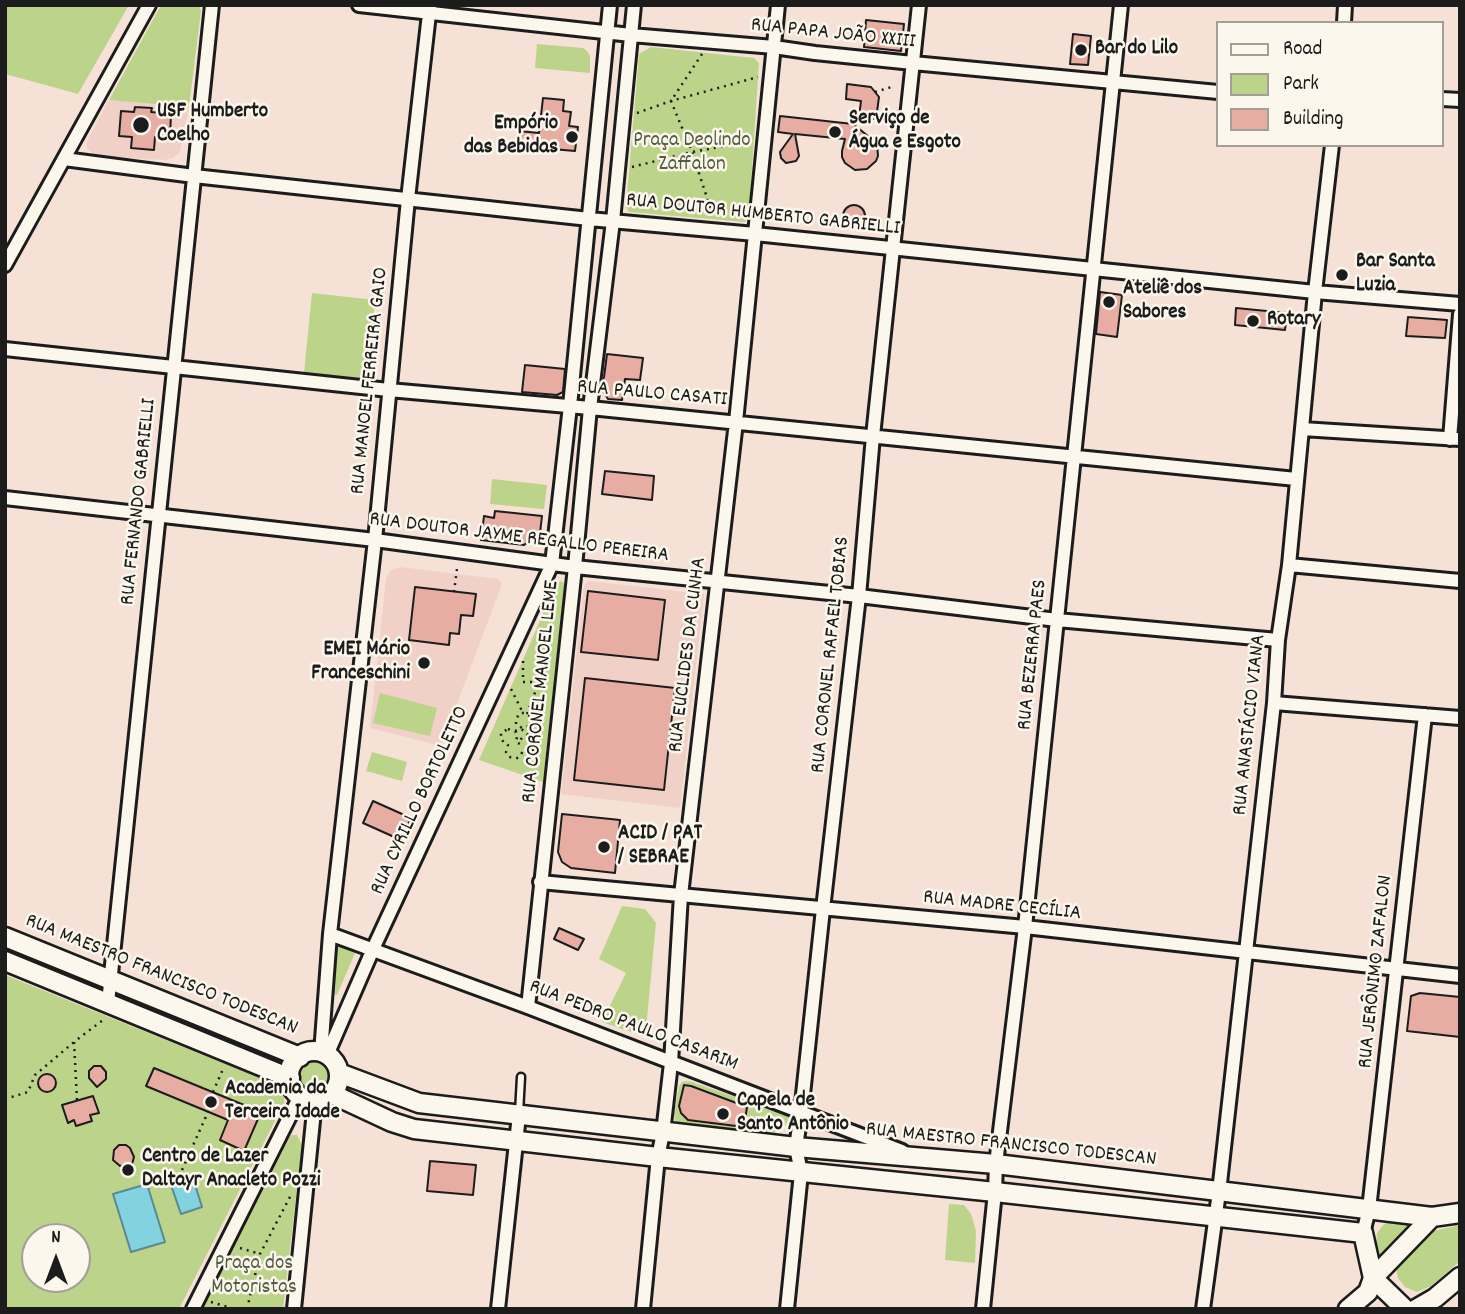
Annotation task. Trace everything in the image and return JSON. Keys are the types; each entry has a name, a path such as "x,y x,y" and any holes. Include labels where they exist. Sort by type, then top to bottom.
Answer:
{"main road":[{"name":"RUA MAESTRO FRANCISCO TODESCAN","path":"5,937 300,1057"},
{"path":"5,961 108,1009 290,1078"},
{"path":"313,1052 324,1054 337,1065 339,1080 332,1094 321,1100 307,1099 291,1085 292,1066 300,1057 313,1052"},
{"name":"RUA MAESTRO FRANCISCO TODESCAN","path":"339,1073 419,1104 796,1147 996,1164 1432,1217 1460,1213"},
{"path":"332,1094 392,1122 414,1129 1363,1233 1373,1278 1405,1309"},
{"path":"1348,1309 1368,1292 1373,1278 1432,1217"},
{"path":"1416,1309 1435,1298 1460,1277"}],"street":[{"path":"5,265 149,5"},
{"name":"RUA FERNANDO GABRIELLI","path":"108,1009 212,5"},
{"name":"RUA PAPA JOÃO XXIII","path":"359,5 429,9 631,35 1216,92"},
{"name":"RUA CORONEL MANOEL LEME","path":"552,564 610,5"},
{"name":"RUA CORONEL MANOEL LEME","path":"528,1007 634,5"},
{"name":"RUA EUCLIDES DA CUNHA","path":"643,1309 658,1157 671,1063 681,895 736,422 778,5"},
{"name":"RUA CORONEL RAFAEL TOBIAS","path":"787,1309 801,1173 796,1147 859,597 873,436 919,5"},
{"name":"RUA BEZERRA PAES","path":"983,1309 996,1164 1025,927 1121,5"},
{"name":"RUA MANOEL FERREIRA GAIO","path":"324,1054 330,934 375,540 429,9"},
{"name":"RUA ANASTÁCIO VIANA","path":"1203,1309 1219,1192 1274,704 1278,640 1289,565 1332,147"},
{"name":"RUA DOUTOR HUMBERTO GABRIELLI","path":"64,159 194,176 589,219 1315,292 1460,304"},
{"path":"1302,429 1455,439 1460,314"},
{"name":"RUA PAULO CASATI","path":"5,349 1296,480"},
{"name":"RUA DOUTOR JAYME REGALLO PEREIRA","path":"5,498 375,540 575,567 1057,620 1278,640"},
{"name":"RUA CYRILLO BORTOLETTO","path":"324,1054 552,564"},
{"path":"1289,565 1460,581"},
{"path":"1274,704 1460,718"},
{"name":"RUA JERÔNIMO ZAFALON","path":"1363,1233 1369,1209 1425,715"},
{"name":"RUA MADRE CECÍLIA","path":"540,882 1025,927 1460,976"},
{"name":"RUA PEDRO PAULO CASARIM","path":"330,934 921,1158"},
{"path":"193,1309 307,1099"},
{"path":"295,1309 307,1099"},
{"path":"498,1309 519,1115"}],"lane":[{"path":"519,1115 521,1077"}],"path":[{"path":"671,101 704,52"},
{"path":"634,114 758,77"},
{"path":"875,92 899,85"},
{"path":"671,101 715,219"},
{"path":"629,168 754,140"},
{"path":"454,592 457,569"},
{"path":"523,661 523,682 553,682"},
{"path":"526,714 538,682"},
{"path":"511,689 526,714 531,723 520,744 516,742 516,717 526,714 551,702"},
{"path":"516,724 522,728 529,725"},
{"path":"506,729 515,730 521,729 533,737 536,741 535,749 527,752 523,750 519,757 511,758 507,755 508,745 502,741 501,736 506,729"},
{"path":"5,1099 28,1092 35,1074 108,1009"},
{"path":"74,1042 78,1100"},
{"path":"214,1092 225,1063"},
{"path":"182,1170 208,1112"},
{"path":"247,1309 260,1254 291,1196"},
{"path":"234,1247 260,1254"},
{"path":"206,1301 235,1309"}],"shaded area":[{"name":"USF Humberto Coelho","path":"109,100 189,107 180,152 173,158 164,160 96,156 87,148 86,143"},
{"name":"EMEI Mário Franceschini","path":"400,567 498,579 502,584 441,746 370,728 386,579 390,571"},
{"path":"589,581 704,594 680,808 561,794 584,585"}],"green space":[{"path":"5,5 129,5 78,94 5,74"},
{"path":"161,5 199,5 201,11 189,107 109,100"},
{"path":"537,44 583,48 590,56 590,73 535,68"},
{"name":"Praça Deolindo Zaffalon","path":"651,47 754,58 759,63 749,213 745,222 629,212 626,207 639,54"},
{"path":"312,293 375,300 369,371 360,378 304,373"},
{"path":"492,479 547,485 544,509 490,504"},
{"path":"561,581 564,583 564,590 543,782 479,760 556,584"},
{"path":"380,693 437,708 430,736 373,723"},
{"path":"372,752 407,762 402,781 366,771"},
{"path":"622,906 645,909 656,923 646,1029 641,1034 602,1022 626,973 599,959"},
{"path":"341,944 354,948 355,953 337,995 332,994 336,947"},
{"name":"Centro de Lazer Daltayr Anacleto Pozzi","path":"5,975 280,1086 285,1094 284,1103 179,1309 5,1309"},
{"path":"314,1059 326,1064 331,1076 326,1088 314,1093 302,1088 297,1076 302,1064"},
{"path":"686,1081 789,1116 788,1124 772,1134 679,1124 675,1120 674,1112 679,1086"},
{"name":"Praça dos Motoristas","path":"291,1135 297,1135 302,1145 283,1309 202,1309"},
{"path":"949,1204 964,1205 971,1214 976,1231 975,1263 945,1260"},
{"path":"1398,1219 1415,1223 1381,1258 1378,1257 1377,1233 1384,1224"},
{"path":"1460,1225 1460,1261 1431,1286 1417,1292 1405,1287 1398,1278 1396,1268 1399,1259 1433,1231"}],"water":[{"path":"193,1178 202,1207 181,1214 171,1185"},
{"path":"147,1184 165,1242 131,1252 113,1194"}],"building":[{"path":"866,20 904,24 901,51 864,47"},
{"name":"Bar do Lilo","path":"1073,34 1091,36 1088,65 1070,64"},
{"path":"847,84 871,87 879,97 876,119 859,117 861,101 846,99"},
{"path":"543,98 564,100 563,111 571,112 569,126 578,127 575,151 518,146 519,131 539,133"},
{"path":"135,107 152,108 151,112 171,114 170,138 155,137 154,150 131,148 132,137 119,136 121,111 134,112"},
{"path":"780,116 853,124 877,144 876,161 867,169 855,170 845,163 842,157 845,139 795,134 799,156 796,161 786,163 780,152 793,134 778,132"},
{"path":"854,205 862,208 865,216 862,224 854,227 846,224 843,216 846,208"},
{"path":"1100,292 1122,295 1117,337 1096,334"},
{"path":"1236,308 1287,313 1285,330 1235,325"},
{"path":"1408,317 1447,320 1445,338 1406,336"},
{"path":"607,354 643,358 640,380 625,379 622,400 608,399 603,391"},
{"path":"525,365 565,369 563,392 557,395 522,392"},
{"path":"605,471 654,476 652,500 602,494"},
{"path":"495,511 542,516 540,533 524,545 481,540 484,516 494,518"},
{"path":"415,587 476,594 473,616 461,615 459,634 450,633 449,645 409,640"},
{"path":"588,591 665,600 658,660 581,652"},
{"path":"585,678 675,688 664,790 574,780"},
{"path":"373,801 411,818 401,840 363,823"},
{"path":"562,814 620,820 615,873 571,868 562,862 558,852"},
{"path":"559,928 584,939 578,950 554,939"},
{"path":"1420,993 1460,997 1460,1037 1407,1031 1411,996"},
{"path":"94,1066 101,1066 106,1072 106,1079 97,1087 89,1078 89,1071"},
{"name":"Academia da Terceira Idade","path":"154,1068 261,1112 244,1151 220,1140 228,1120 146,1086"},
{"path":"47,1074 53,1077 56,1083 53,1089 47,1092 41,1089 38,1083 41,1077"},
{"name":"Capela de Santo Antônio","path":"684,1085 747,1107 744,1127 688,1120 681,1113 679,1106"},
{"path":"93,1096 99,1113 90,1115 92,1121 76,1126 74,1120 68,1123 62,1105"},
{"path":"119,1145 130,1148 134,1157 132,1164 120,1166 113,1160 114,1150"},
{"path":"430,1161 476,1165 473,1195 427,1191"}],"place":[{"name":"Bar do Lilo","path":"1081,50"},
{"name":"USF Humberto Coelho","path":"141,125"},
{"name":"Serviço de Água e Esgoto","path":"835,132"},
{"name":"Empório das Bebidas","path":"572,137"},
{"name":"Bar Santa Luzia","path":"1342,275"},
{"name":"Ateliê dos Sabores","path":"1109,302"},
{"name":"Rotary","path":"1253,321"},
{"name":"EMEI Mário Franceschini","path":"424,663"},
{"name":"ACID / PAT / SEBRAE","path":"604,847"},
{"name":"Academia da Terceira Idade","path":"211,1102"},
{"name":"Capela de Santo Antônio","path":"723,1114"},
{"name":"Centro de Lazer Daltayr Anacleto Pozzi","path":"128,1170"}]}
